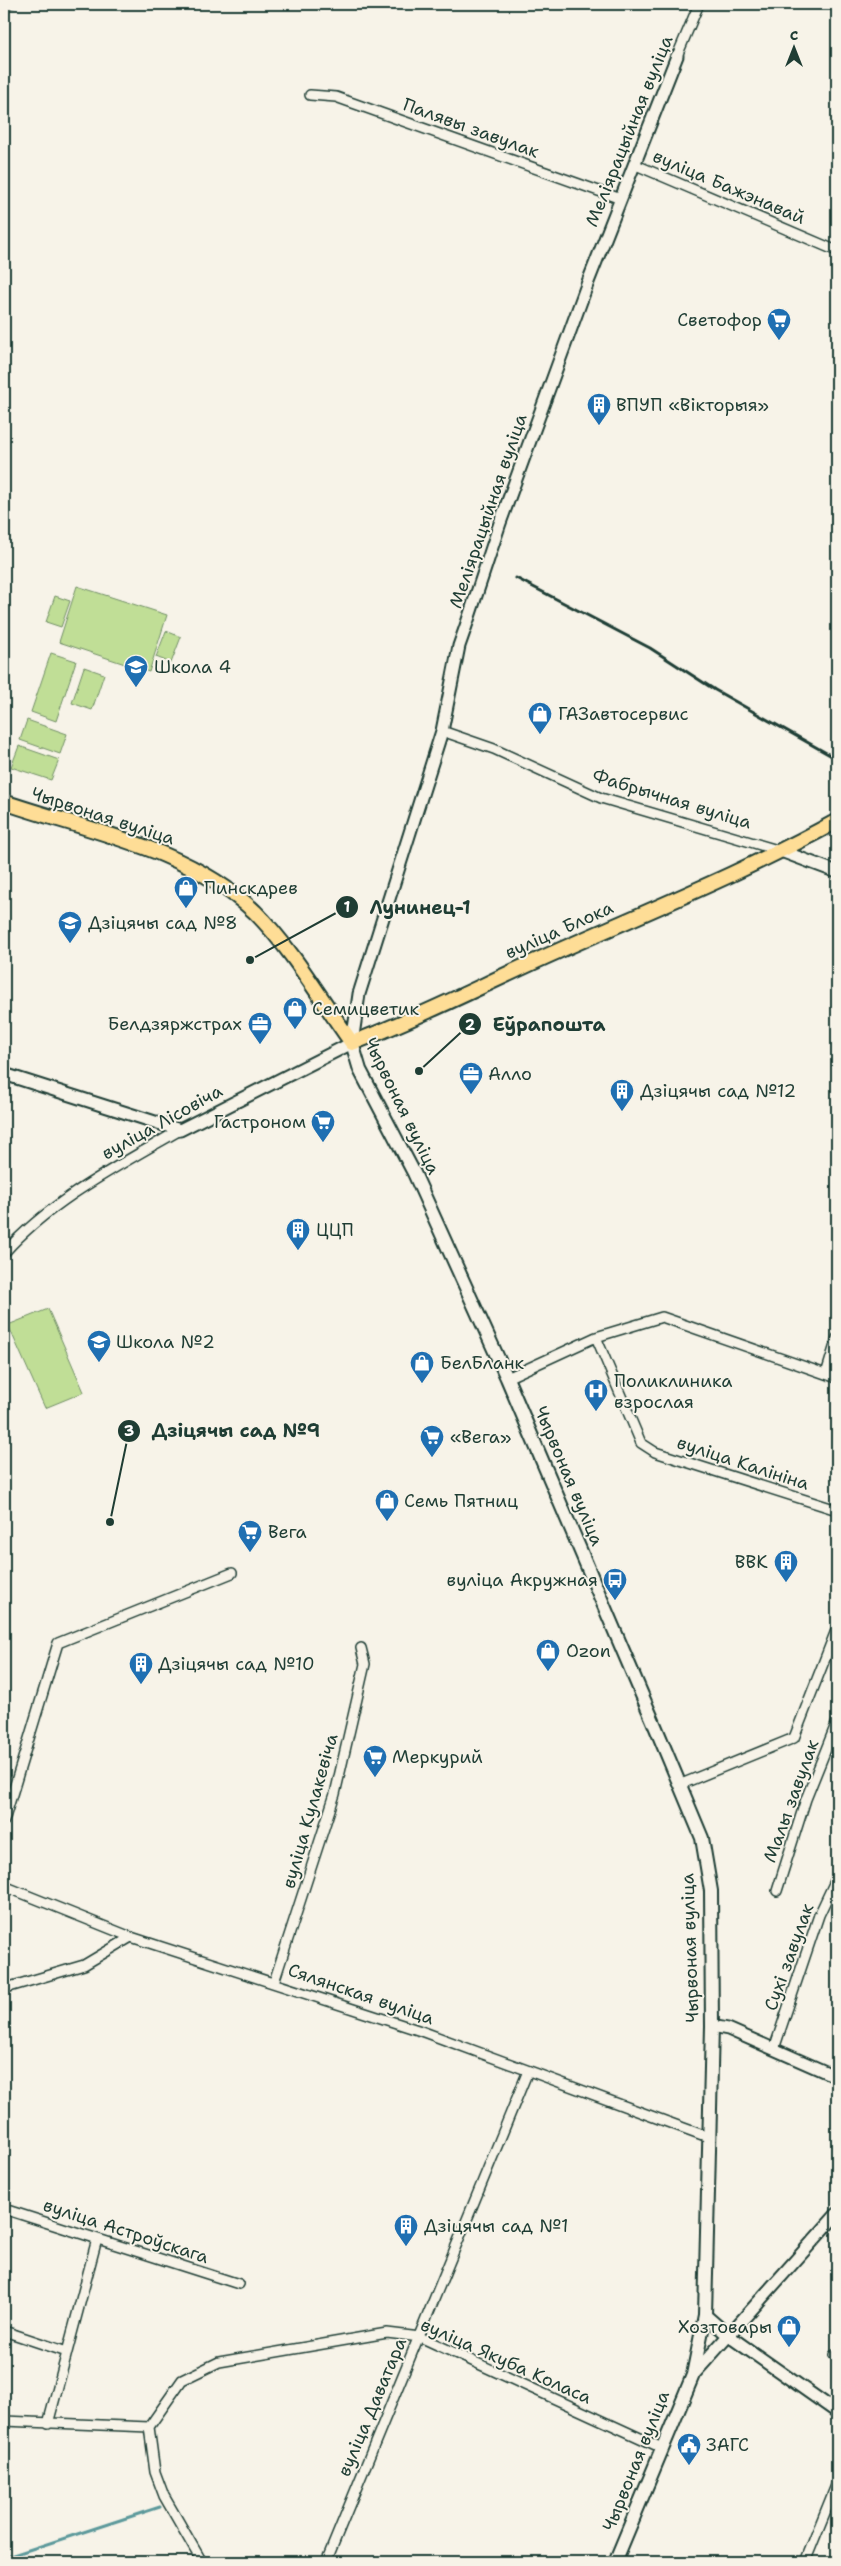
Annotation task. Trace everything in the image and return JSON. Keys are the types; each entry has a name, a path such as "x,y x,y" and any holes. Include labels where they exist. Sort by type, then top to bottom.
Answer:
{"main road":[{"name":"Чырвоная вуліца","path":"4,802 179,860 223,886 255,912 283,945 352,1043 360,1070 414,1173 507,1378 702,1838 711,1891 712,2026 704,2315 692,2375 615,2562"},
{"name":"вуліца Блока","path":"352,1043 396,1027 501,976 781,851 837,821"}],"street":[{"name":"Меліярацыйная вуліца","path":"352,1043 359,994 442,731 459,646 500,523 588,282 699,4"},
{"name":"Палявы завулак","path":"310,95 336,97 620,199"},
{"name":"вуліца Бажэнавай","path":"636,165 837,251"},
{"name":"Фабрычная вуліца","path":"442,731 494,749 601,798 781,851 837,872"},
{"name":"вуліца Лісовіча","path":"4,1253 21,1234 89,1183 180,1130 352,1043"},
{"path":"4,1074 180,1130"},
{"path":"507,1378 596,1337 662,1317 837,1378"},
{"name":"вуліца Калініна","path":"596,1337 641,1443 654,1452 837,1510"},
{"path":"826,1374 837,1338"},
{"path":"4,1821 58,1642 232,1573"},
{"path":"679,1785 794,1738 837,1631"},
{"name":"вуліца Кулакевіча","path":"274,1982 335,1794 365,1664 361,1648"},
{"name":"Малы завулак","path":"777,1891 806,1799 837,1722"},
{"name":"Сухі завулак","path":"774,2049 819,1915 837,1877"},
{"name":"Сялянская вуліца","path":"4,1886 131,1937 421,2031 708,2137"},
{"path":"4,1992 6,1988 84,1965 131,1937"},
{"path":"712,2026 728,2029 837,2077"},
{"name":"вуліца Даватара","path":"326,2562 528,2070"},
{"name":"вуліца Астроўскага","path":"4,2209 239,2284"},
{"name":"Чырвоная вуліца","path":"692,2375 837,2214"},
{"path":"48,2424 97,2239"},
{"path":"704,2315 729,2336 837,2412"},
{"path":"4,2332 67,2352"},
{"name":"вуліца Якуба Коласа","path":"149,2427 182,2380 218,2362 387,2333 420,2336 662,2448"},
{"path":"4,2421 149,2427 155,2472 164,2496 202,2562"},
{"path":"805,2562 837,2483"}],"green space":[{"path":"77,586 167,615 149,672 59,642"},
{"path":"55,596 70,601 61,627 46,622"},
{"path":"166,631 181,637 171,663 156,657"},
{"path":"51,653 76,661 56,721 31,712"},
{"path":"84,667 104,674 92,710 72,703"},
{"path":"27,720 67,734 60,754 20,740"},
{"path":"19,746 59,760 51,780 11,767"},
{"path":"48,1309 84,1392 45,1408 8,1325"}],"waterway":[{"path":"4,2558 160,2507"}],"railway":[{"path":"4,9 20,4"},
{"path":"516,578 650,648 715,690 837,759"}],"place":[{"name":"Светофор","path":"779,341"},
{"name":"ВПУП «Вікторыя»","path":"599,426"},
{"name":"Школа 4","path":"136,688"},
{"name":"ГАЗавтосервис","path":"540,735"},
{"name":"Пинскдрев","path":"186,909"},
{"name":"Дзіцячы сад №8","path":"70,944"},
{"name":"Лунинец-1","path":"250,960"},
{"name":"Семицветик","path":"295,1030"},
{"name":"Белдзяржстрах","path":"260,1045"},
{"name":"Еўрапошта","path":"419,1071"},
{"name":"Алло","path":"471,1095"},
{"name":"Дзіцячы сад №12","path":"622,1112"},
{"name":"Гастроном","path":"323,1143"},
{"name":"ЦЦП","path":"298,1251"},
{"name":"Школа №2","path":"99,1363"},
{"name":"БелБланк","path":"422,1384"},
{"name":"Поликлиника взрослая","path":"596,1412"},
{"name":"«Вега»","path":"432,1458"},
{"name":"Дзіцячы сад №9","path":"110,1522"},
{"name":"Семь Пятниц","path":"387,1522"},
{"name":"Вега","path":"250,1553"},
{"name":"ВВК","path":"786,1583"},
{"name":"вуліца Акружная","path":"615,1601"},
{"name":"Ozon","path":"548,1672"},
{"name":"Дзіцячы сад №10","path":"141,1685"},
{"name":"Меркурий","path":"375,1778"},
{"name":"Дзіцячы сад №1","path":"406,2247"},
{"name":"Хозтовары","path":"789,2348"},
{"name":"ЗАГС","path":"689,2466"}]}
